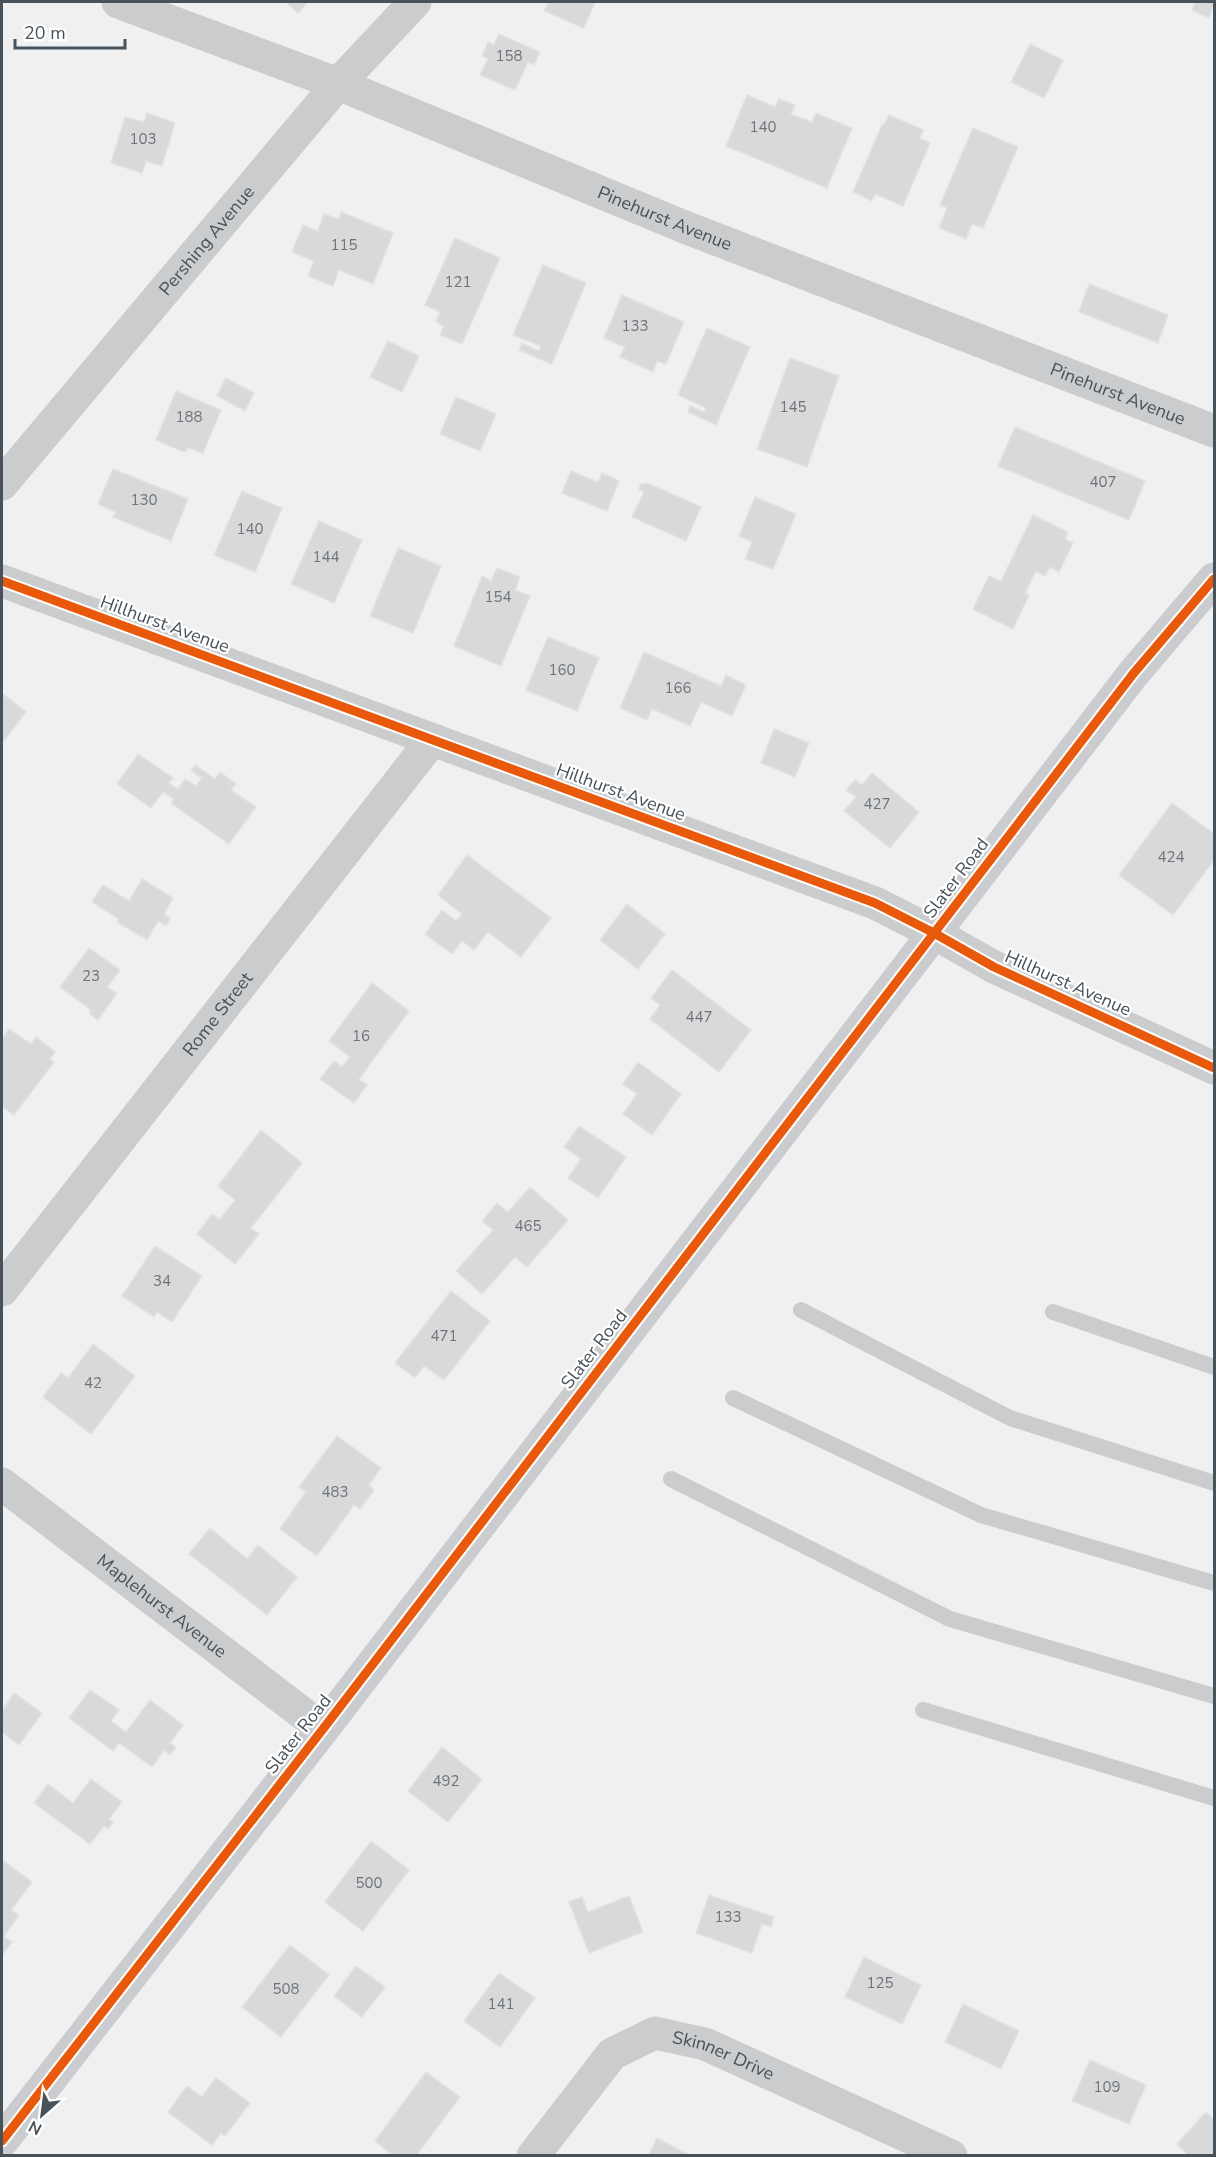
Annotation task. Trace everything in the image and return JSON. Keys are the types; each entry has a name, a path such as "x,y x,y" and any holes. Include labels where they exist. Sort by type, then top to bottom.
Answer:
{"main road":[{"name":"Slater Road","path":"2,2141 322,1729 1132,674 1215,579"}],"street":[{"name":"Pinehurst Avenue","path":"117,2 338,84 687,228 1215,431"},
{"name":"Pershing Avenue","path":"2,484 338,84 414,2"},
{"name":"Hillhurst Avenue","path":"2,581 875,903 934,933 994,968 1215,1068"},
{"name":"Rome Street","path":"2,1290 432,740"},
{"name":"Maplehurst Avenue","path":"2,1484 322,1729"},
{"name":"Skinner Drive","path":"533,2156 612,2054 655,2033 705,2044 951,2156"}],"lane":[{"path":"801,1310 1010,1418 1215,1483"},
{"path":"1053,1312 1215,1367"},
{"path":"733,1398 981,1515 1215,1583"},
{"path":"671,1479 950,1619 1215,1696"},
{"path":"923,1710 1215,1798"}],"building":[{"path":"286,2 308,2 298,13"},
{"path":"549,2 595,2 584,28 544,11"},
{"path":"1195,2 1214,2 1209,18 1192,10"},
{"path":"499,34 540,52 534,65 528,62 515,90 480,75 488,59 482,56 488,42 494,45"},
{"path":"1030,44 1063,60 1044,98 1011,82"},
{"path":"747,95 775,107 779,99 795,105 791,114 812,122 816,113 852,128 827,188 726,146"},
{"path":"147,113 175,123 162,166 146,161 142,173 111,163 125,117 144,122"},
{"path":"889,115 924,130 919,138 930,143 903,206 875,194 872,201 853,192 882,125"},
{"path":"973,128 1018,147 983,228 972,224 966,239 939,228 947,208 940,205"},
{"path":"341,212 393,233 373,284 339,270 333,286 308,276 314,261 292,252 303,225 318,231 324,214 339,219"},
{"path":"455,238 500,258 462,344 440,335 444,326 436,322 440,312 425,305"},
{"path":"543,265 586,283 552,364 519,350 522,343 539,351 541,346 513,335"},
{"path":"1089,284 1168,315 1158,343 1079,312"},
{"path":"622,295 684,322 666,364 657,361 653,372 620,357 625,347 604,338"},
{"path":"707,328 750,347 716,425 688,412 690,406 704,412 706,408 678,395"},
{"path":"388,341 419,356 402,392 370,377"},
{"path":"790,358 839,376 807,467 757,449"},
{"path":"226,378 254,393 245,411 217,396"},
{"path":"176,391 221,410 203,453 189,448 184,452 156,440"},
{"path":"456,397 496,414 480,451 440,434"},
{"path":"1015,427 1145,481 1129,520 998,466"},
{"path":"113,469 188,499 171,541 113,517 116,512 98,504"},
{"path":"571,471 598,482 602,473 619,481 607,511 562,493"},
{"path":"647,483 701,507 686,541 632,517 644,492 639,489 641,484"},
{"path":"242,491 282,508 255,572 214,555"},
{"path":"755,497 796,514 773,569 745,559 752,542 739,536"},
{"path":"1033,515 1068,532 1065,539 1073,543 1059,572 1050,567 1045,576 1036,571 1025,593 1029,595 1013,629 973,609 989,576 1001,581"},
{"path":"319,521 362,540 334,603 291,584"},
{"path":"398,548 441,566 413,633 370,616"},
{"path":"497,568 520,577 515,590 530,596 501,666 454,646 482,576 491,581"},
{"path":"548,637 599,658 577,711 526,690"},
{"path":"644,652 721,686 726,675 746,685 732,716 701,702 690,726 652,709 647,720 620,708"},
{"path":"2,693 26,712 2,743"},
{"path":"774,729 809,743 795,777 761,763"},
{"path":"138,754 173,778 169,783 178,789 185,779 196,786 202,778 191,771 195,765 215,779 220,772 236,784 231,790 256,807 229,844 171,803 174,799 163,792 151,808 117,784"},
{"path":"872,773 919,812 890,848 844,811 856,797 846,790 855,780 862,785"},
{"path":"1172,803 1214,834 1214,860 1173,915 1119,875"},
{"path":"467,855 551,918 521,957 488,932 474,950 462,941 452,954 425,934 442,910 456,921 462,914 438,895"},
{"path":"142,879 173,898 164,914 170,918 166,926 158,921 147,940 117,922 119,919 92,902 103,885 129,901"},
{"path":"627,904 665,934 638,969 600,940"},
{"path":"89,948 120,970 107,987 117,993 98,1020 90,1014 90,1009 60,987"},
{"path":"672,970 751,1030 719,1072 650,1019 660,1005 651,998"},
{"path":"372,983 409,1011 359,1079 367,1085 354,1103 320,1079 334,1061 342,1067 350,1057 329,1041"},
{"path":"9,1029 31,1044 36,1037 55,1052 50,1059 54,1062 14,1115 2,1106 2,1039"},
{"path":"638,1062 681,1094 652,1135 623,1114 637,1094 623,1084"},
{"path":"579,1126 626,1157 598,1198 568,1178 581,1159 564,1147"},
{"path":"261,1130 302,1163 251,1228 259,1234 235,1264 197,1234 212,1214 220,1219 235,1200 218,1186"},
{"path":"530,1187 568,1220 527,1267 515,1257 482,1294 456,1271 493,1230 482,1221 497,1203 508,1212"},
{"path":"155,1246 202,1276 172,1322 157,1312 154,1317 122,1296"},
{"path":"451,1291 490,1321 444,1380 424,1366 415,1378 395,1363"},
{"path":"93,1344 135,1376 91,1434 43,1397 61,1373 68,1378"},
{"path":"337,1436 381,1468 369,1485 374,1490 360,1509 354,1505 317,1556 280,1529 306,1492 299,1487"},
{"path":"210,1528 247,1559 258,1545 297,1577 267,1615 189,1554"},
{"path":"90,1690 119,1710 111,1721 126,1732 150,1700 183,1725 170,1743 176,1747 170,1755 164,1750 152,1767 119,1743 113,1751 69,1718"},
{"path":"14,1693 42,1713 19,1745 2,1732 2,1711"},
{"path":"442,1747 482,1779 448,1822 408,1791"},
{"path":"91,1779 122,1802 109,1819 113,1822 108,1829 104,1826 90,1844 34,1803 48,1784 73,1803"},
{"path":"371,1841 409,1870 363,1931 325,1902"},
{"path":"2,1860 32,1882 11,1910 19,1915 4,1936 12,1942 4,1953 2,1951"},
{"path":"709,1895 774,1917 771,1927 762,1924 752,1953 696,1933"},
{"path":"629,1896 643,1932 589,1953 569,1902 582,1897 588,1912"},
{"path":"290,1945 329,1975 281,2037 242,2007"},
{"path":"864,1957 921,1985 902,2024 845,1997"},
{"path":"356,1966 385,1987 362,2017 334,1996"},
{"path":"499,1973 535,1998 500,2047 464,2021"},
{"path":"963,2004 1019,2031 1001,2069 945,2042"},
{"path":"1090,2060 1146,2085 1129,2124 1072,2101"},
{"path":"426,2072 460,2097 416,2156 394,2156 375,2141"},
{"path":"216,2078 250,2103 225,2136 221,2133 212,2145 168,2112 187,2086 202,2097"},
{"path":"1206,2112 1214,2120 1214,2156 1189,2156 1177,2144"},
{"path":"657,2138 691,2156 648,2156"}],"cycle path":[{"path":"2,2141 323,1729 1133,674 1214,579"},
{"path":"2,581 875,903 994,967 1214,1068"}]}
